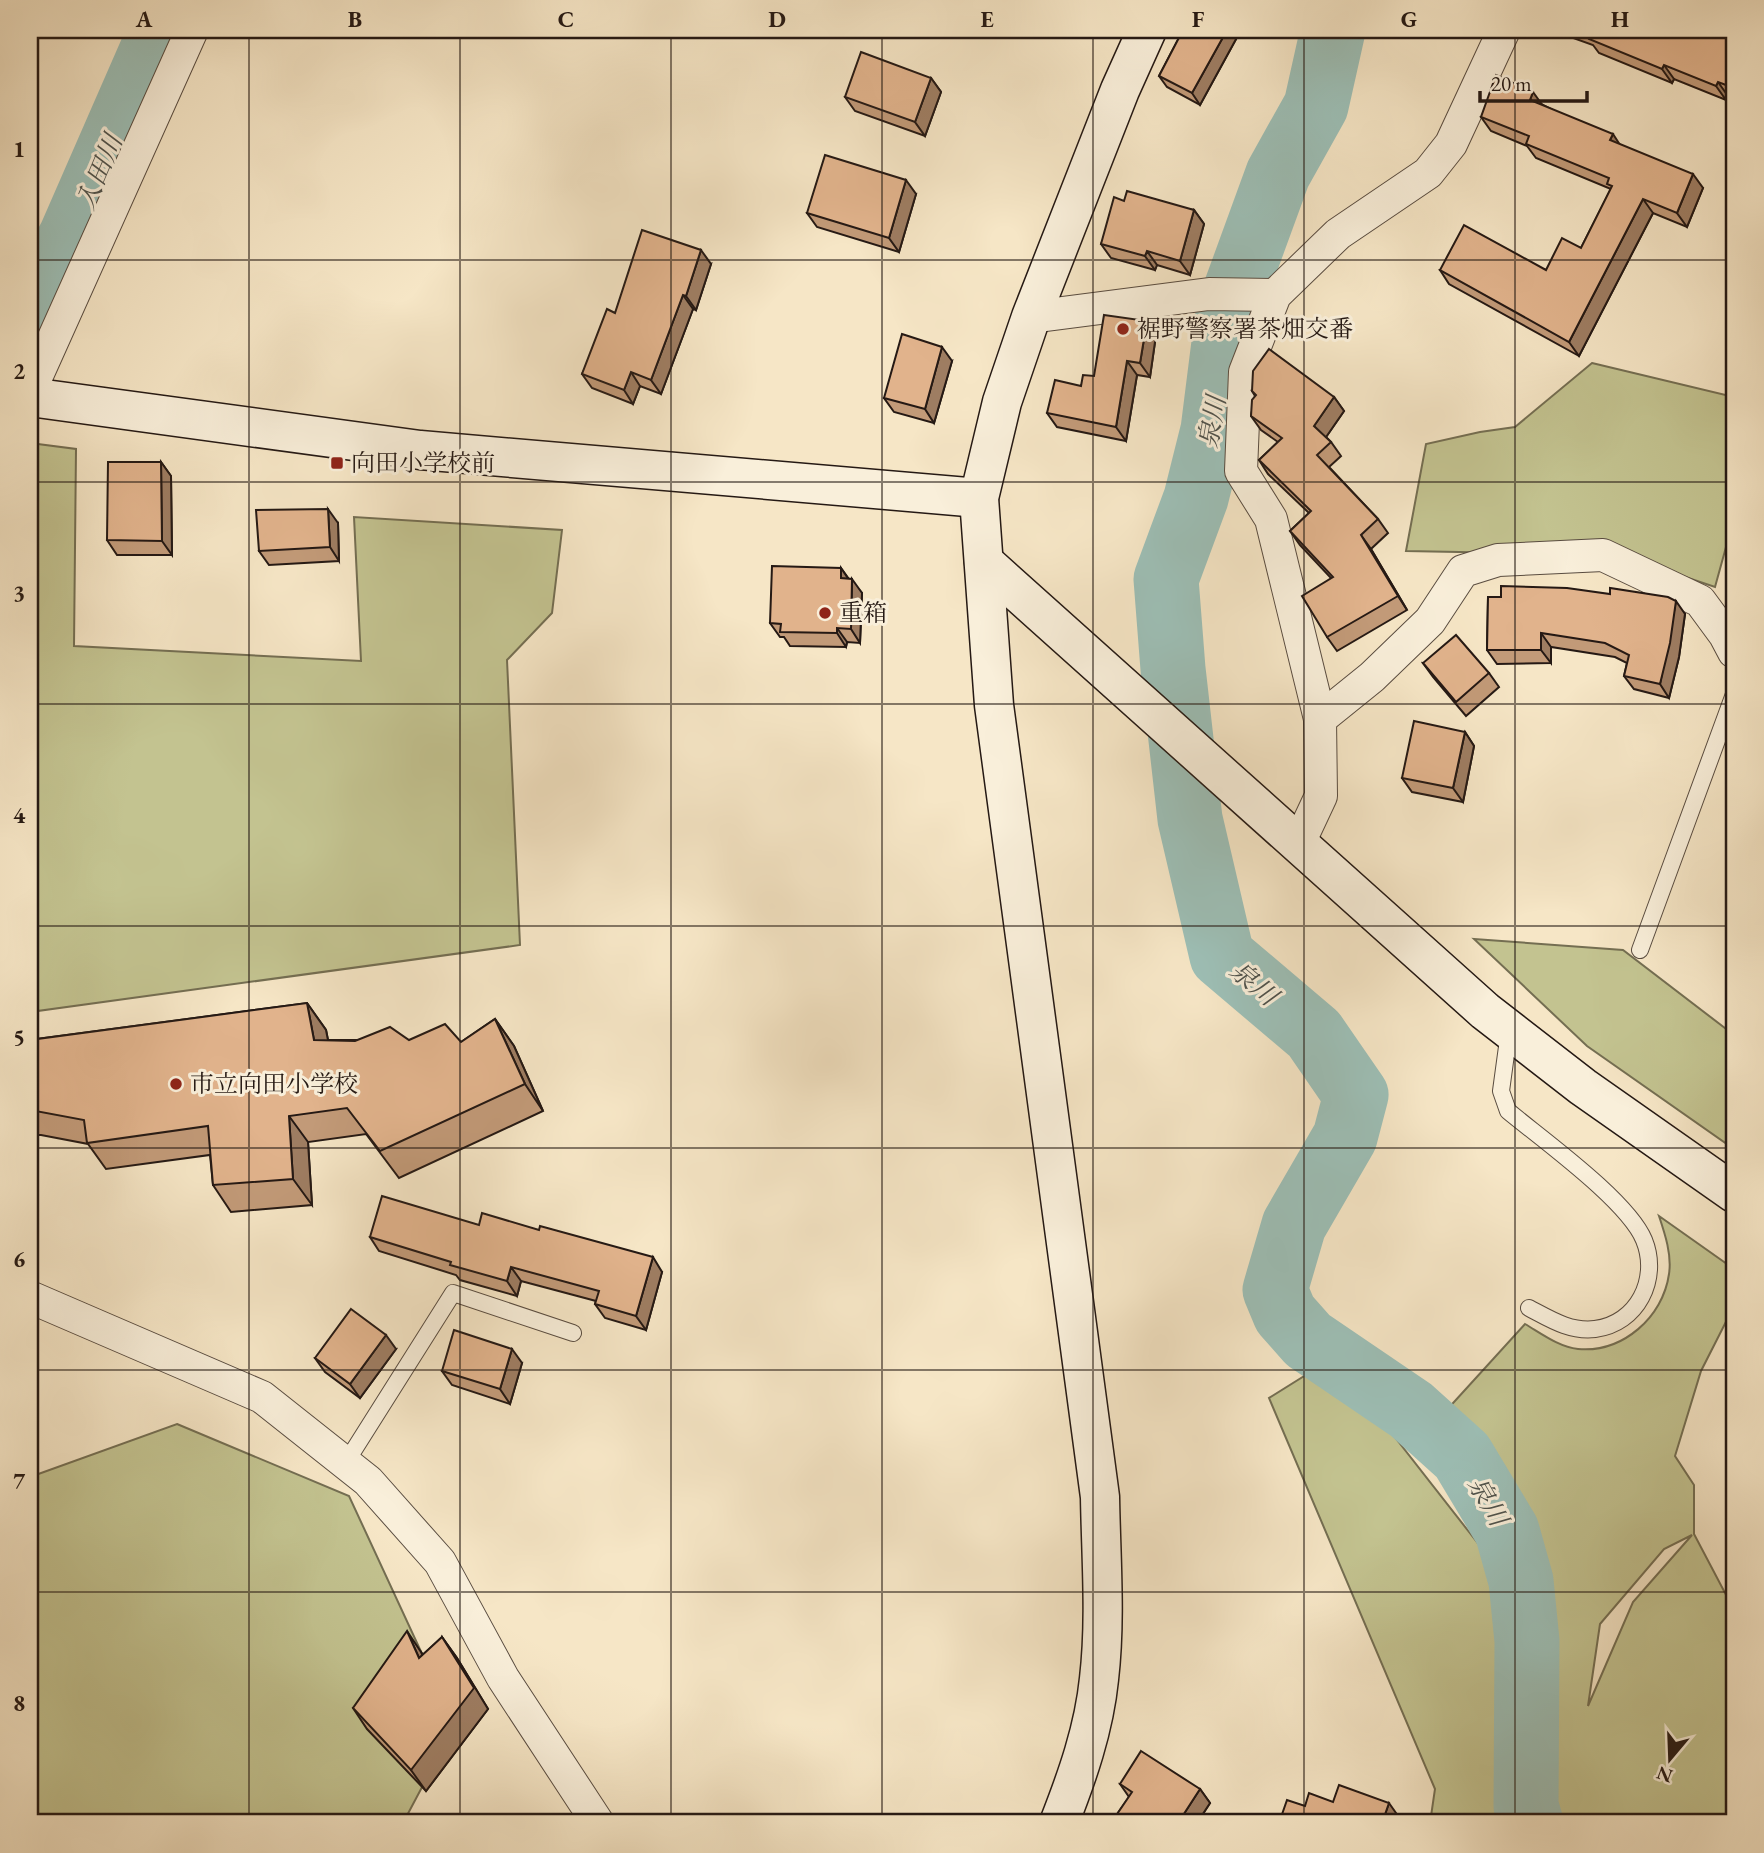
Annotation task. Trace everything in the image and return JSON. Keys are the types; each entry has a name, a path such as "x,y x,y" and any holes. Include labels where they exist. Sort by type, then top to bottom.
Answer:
{"street":[{"path":"192,30 30,394 419,450 979,498"},
{"path":"1059,1823 1085,1752 1099,1681 1103,1610 1100,1497 994,705 979,498 1002,402 1031,317 1120,90 1147,30"},
{"path":"1299,843 1321,796 1320,719 1271,519 1241,471 1245,372 1265,294 1338,234 1428,173 1451,144 1504,30"},
{"path":"1031,317 1209,294 1265,294"},
{"path":"1320,719 1372,677 1430,621 1463,571 1498,560 1604,555 1700,601 1734,652"},
{"path":"984,562 1509,1030 1583,1087 1734,1193"},
{"path":"30,1297 262,1396 368,1481 440,1562 503,1678 598,1823"}],"lane":[{"path":"1640,950 1734,694"},
{"path":"1509,1030 1501,1091 1508,1111 1627,1212 1644,1240 1650,1264 1647,1284 1638,1304 1619,1323 1593,1329 1565,1327 1529,1308"},
{"path":"345,1464 453,1293 573,1333"}],"green space":[{"path":"1592,363 1734,397 1734,518 1715,587 1620,555 1406,551 1426,444 1515,427"},
{"path":"30,443 76,449 74,646 361,661 354,517 562,530 552,613 507,660 520,945 30,1012"},
{"path":"1474,939 1623,950 1734,1035 1734,1149 1587,1046"},
{"path":"1659,1216 1734,1269 1734,1306 1701,1371 1675,1456 1694,1485 1694,1534 1734,1610 1734,1823 1430,1823 1435,1789 1269,1398 1333,1358 1498,1569 1514,1714 1556,1712 1538,1538 1496,1463 1444,1413 1525,1324 1557,1343 1578,1349 1595,1349 1610,1345 1638,1329 1659,1304 1669,1274 1669,1252","holes":["1692,1535 1633,1602 1588,1706 1600,1624 1664,1549"]},
{"path":"177,1424 349,1496 455,1725 403,1823 30,1823 30,1477"}],"building":[{"path":"1183,30 1227,30 1192,93 1159,76"},
{"path":"1579,30 1734,30 1734,88 1718,82 1716,86 1664,65 1662,69 1589,39 1591,34"},
{"path":"861,52 931,78 915,122 845,97"},
{"path":"1496,75 1533,92 1530,100 1613,134 1610,140 1693,174 1677,213 1643,199 1569,342 1440,270 1464,225 1546,270 1562,238 1581,248 1612,186 1607,184 1609,178 1526,144 1529,136 1481,117"},
{"path":"825,155 906,180 889,238 807,213"},
{"path":"1127,191 1194,210 1180,261 1147,251 1145,256 1101,244 1114,197 1124,201"},
{"path":"642,230 701,250 686,296 683,295 651,380 631,372 624,390 582,374 607,309 615,313"},
{"path":"1104,315 1147,321 1140,363 1127,361 1116,427 1047,413 1055,380 1081,386 1083,375 1094,376"},
{"path":"902,334 942,347 925,409 884,398"},
{"path":"1269,349 1334,397 1314,426 1331,442 1317,455 1378,519 1361,535 1398,596 1327,637 1302,596 1333,577 1290,531 1311,511 1259,460 1282,438 1251,416 1252,400 1256,395 1252,391 1253,371"},
{"path":"108,462 161,462 162,541 107,540"},
{"path":"328,509 330,547 259,551 256,510"},
{"path":"772,566 841,568 841,578 852,579 851,629 837,628 837,633 780,632 781,624 770,623"},
{"path":"1501,586 1567,588 1610,594 1610,588 1668,597 1676,601 1660,684 1624,676 1629,655 1605,643 1541,633 1541,650 1487,650 1488,597 1501,597"},
{"path":"1456,635 1489,673 1456,702 1423,663"},
{"path":"1414,721 1465,732 1453,788 1402,778"},
{"path":"307,1003 314,1040 355,1041 390,1027 409,1040 445,1024 461,1042 495,1019 525,1084 380,1151 347,1108 289,1116 293,1179 213,1185 208,1126 87,1143 84,1120 30,1110 30,1040"},
{"path":"382,1196 479,1225 482,1213 539,1230 540,1226 653,1257 636,1316 595,1304 599,1291 511,1267 507,1281 450,1265 451,1262 370,1237"},
{"path":"351,1309 386,1335 350,1384 315,1358"},
{"path":"454,1330 512,1349 500,1389 442,1371"},
{"path":"407,1631 419,1658 442,1637 474,1688 411,1770 353,1708"},
{"path":"1141,1751 1200,1789 1178,1823 1111,1823 1132,1792 1120,1784"},
{"path":"1339,1785 1389,1803 1382,1823 1279,1823 1287,1800 1305,1806 1309,1793 1333,1802"}],"waterway":[{"name":"入田川","path":"30,311 71,236 161,30"},
{"name":"泉川","path":"1333,30 1316,106 1278,174 1228,311 1213,430 1196,498 1166,579 1173,669 1190,819 1222,956 1314,1034 1356,1095 1345,1137 1294,1225 1275,1290 1285,1314 1308,1340 1411,1410 1462,1456 1507,1531 1521,1581 1527,1641 1526,1806 1531,1823"}],"place":[{"name":"裾野警察署茶畑交番","path":"1123,329"},
{"name":"向田小学校前","path":"337,463"},
{"name":"重箱","path":"825,613"},
{"name":"市立向田小学校","path":"176,1084"}]}
